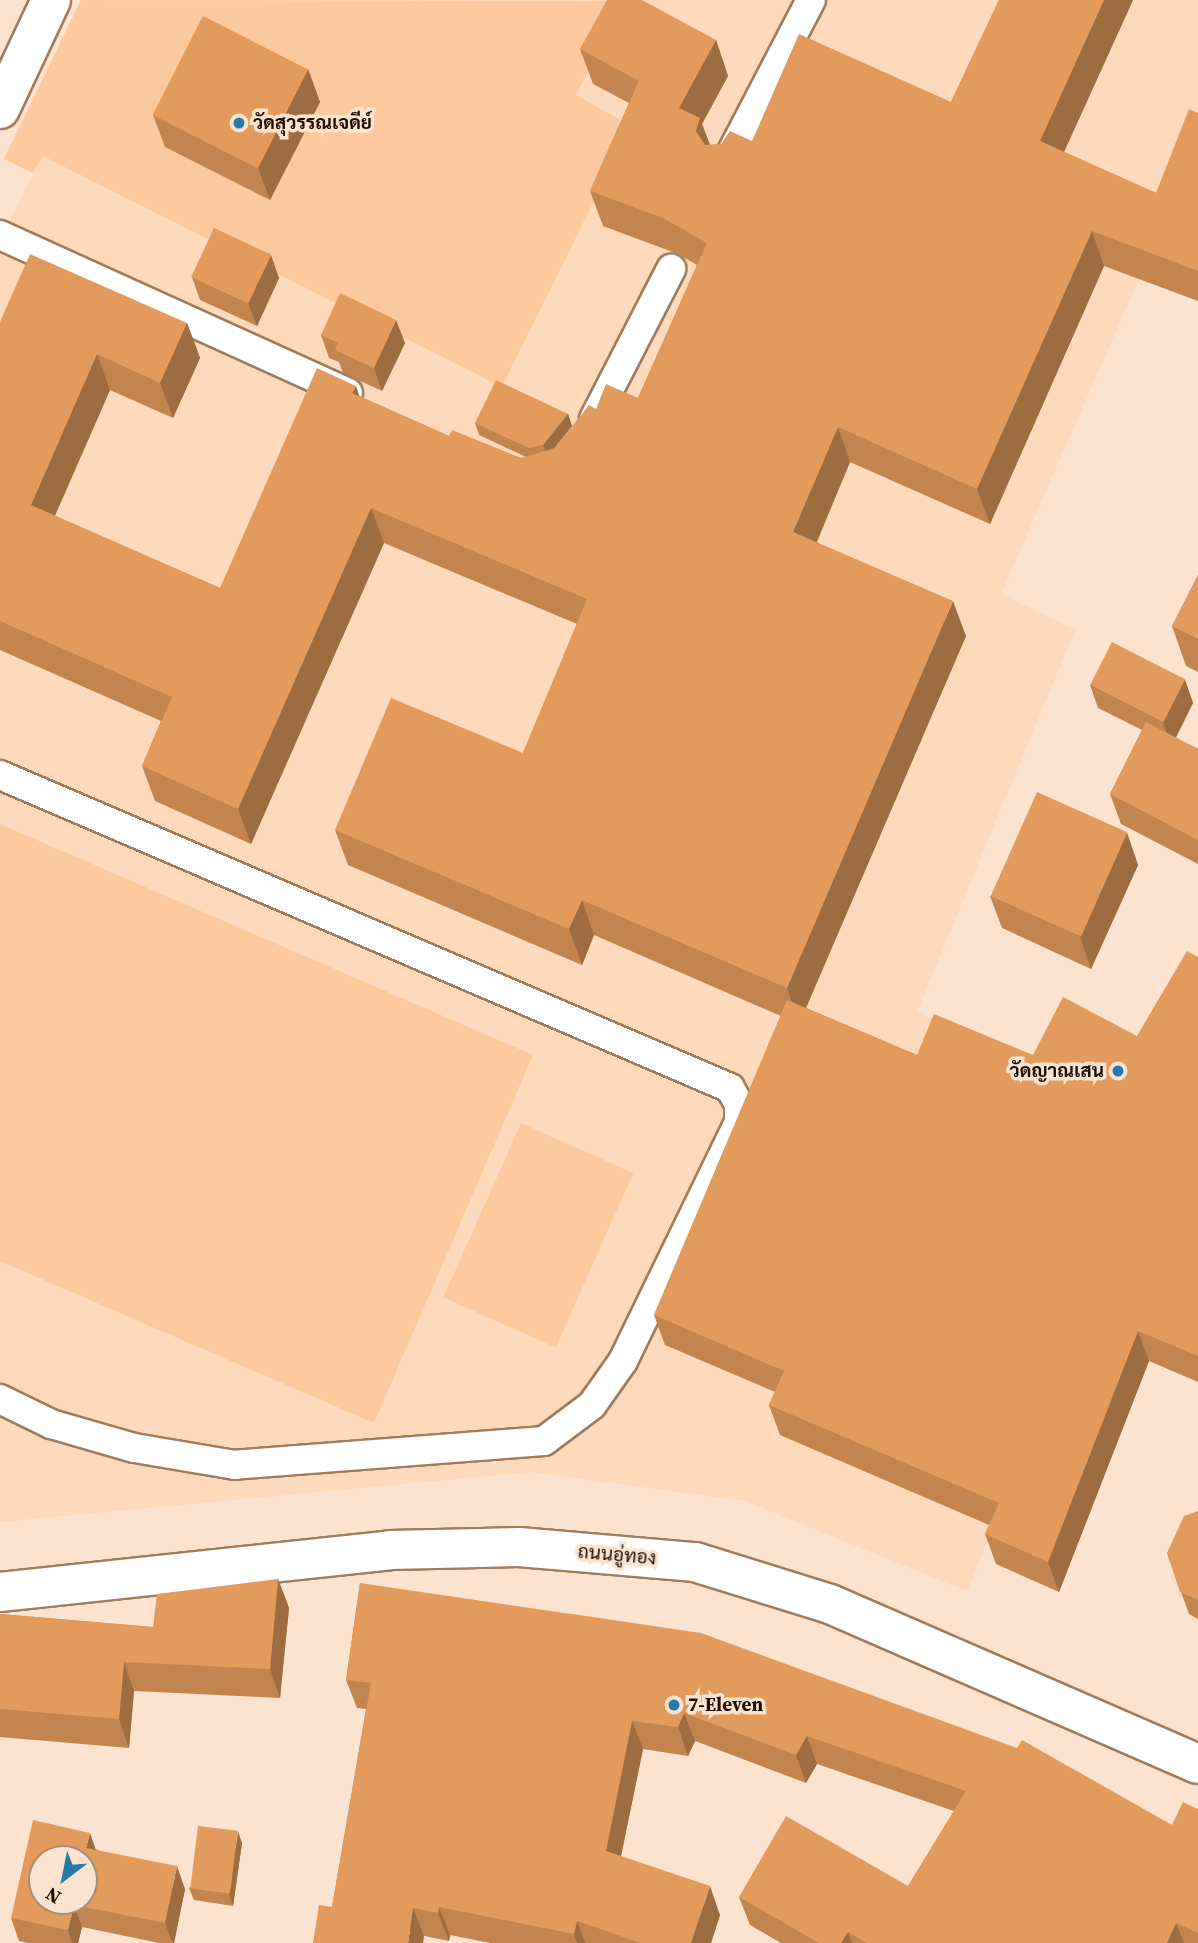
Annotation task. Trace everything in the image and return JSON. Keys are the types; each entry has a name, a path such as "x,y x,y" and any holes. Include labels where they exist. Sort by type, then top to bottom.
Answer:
{"main road":[{"path":"0,109 51,0"},
{"name":"ถนนอู่ทอง","path":"0,1592 390,1550 519,1546 695,1562 830,1604 1198,1764"}],"lane":[{"path":"725,165 811,0"},
{"path":"0,234 379,408"},
{"path":"579,445 671,269"},
{"path":"0,775 730,1088 739,1104 739,1122 623,1362 592,1405 544,1441 235,1465 134,1448 51,1424 0,1399"}],"shaded area":[{"path":"81,0 1198,0 1198,144 1001,594 1075,630 917,1012 1160,1129 967,1591 745,1501 531,1472 0,1522 0,242 33,173 4,159"},
{"path":"81,0 624,1 576,95 631,126 502,387 43,156 33,173 4,159"},
{"path":"0,824 533,1055 374,1423 0,1261"},
{"path":"521,1123 633,1173 556,1348 443,1297"}],"building":[{"path":"607,0 642,0 716,40 679,108 700,118 696,131 705,145 721,144 730,131 752,141 799,34 951,102 999,0 1104,0 1040,141 1156,193 1189,109 1198,113 1198,271 1092,231 977,489 838,427 793,532 953,601 787,988 582,900 569,929 335,830 391,698 523,753 587,599 371,508 238,809 142,766 172,697 0,621 0,322 30,254 187,323 160,383 97,354 31,505 220,588 317,368 356,386 352,393 449,436 452,430 521,458 555,448 589,405 596,409 606,384 638,398 707,243 665,219 590,191 639,81 580,49"},
{"path":"203,16 308,70 258,168 153,115"},
{"path":"214,228 271,255 248,304 191,277"},
{"path":"340,293 396,320 374,368 335,350 338,343 321,335"},
{"path":"496,380 568,414 543,445 529,448 475,423"},
{"path":"1198,575 1198,639 1172,626"},
{"path":"1112,642 1185,679 1163,722 1090,685"},
{"path":"1146,722 1198,749 1198,840 1110,794"},
{"path":"1037,792 1127,832 1081,936 991,896"},
{"path":"1187,951 1198,957 1198,1356 1138,1331 1048,1562 985,1534 999,1503 769,1405 784,1371 654,1315 787,1000 917,1055 934,1014 1033,1055 1063,997 1137,1036"},
{"path":"1198,1511 1198,1600 1180,1592 1167,1553 1184,1516"},
{"path":"278,1579 270,1669 124,1662 119,1719 0,1709 0,1614 153,1627 157,1594"},
{"path":"360,1583 701,1633 1017,1748 1022,1740 1172,1825 1183,1802 1198,1809 1198,1933 1176,1923 1167,1943 867,1943 848,1932 841,1943 819,1943 739,1897 786,1816 908,1886 966,1791 807,1736 796,1755 684,1713 678,1727 632,1721 606,1851 710,1886 691,1943 641,1943 577,1921 574,1934 439,1907 438,1913 413,1908 408,1943 313,1943 319,1905 332,1907 371,1683 346,1680"},
{"path":"33,1820 90,1833 87,1845 28,1845 28,1915 72,1915 68,1930 11,1918"},
{"path":"198,1826 238,1831 230,1893 190,1889"},
{"path":"98,1850 177,1866 165,1923 98,1910"}],"place":[{"name":"วัดสุวรรณเจดีย์","path":"239,123"},
{"name":"วัดญาณเสน","path":"1118,1071"},
{"name":"7-Eleven","path":"674,1705"}]}
